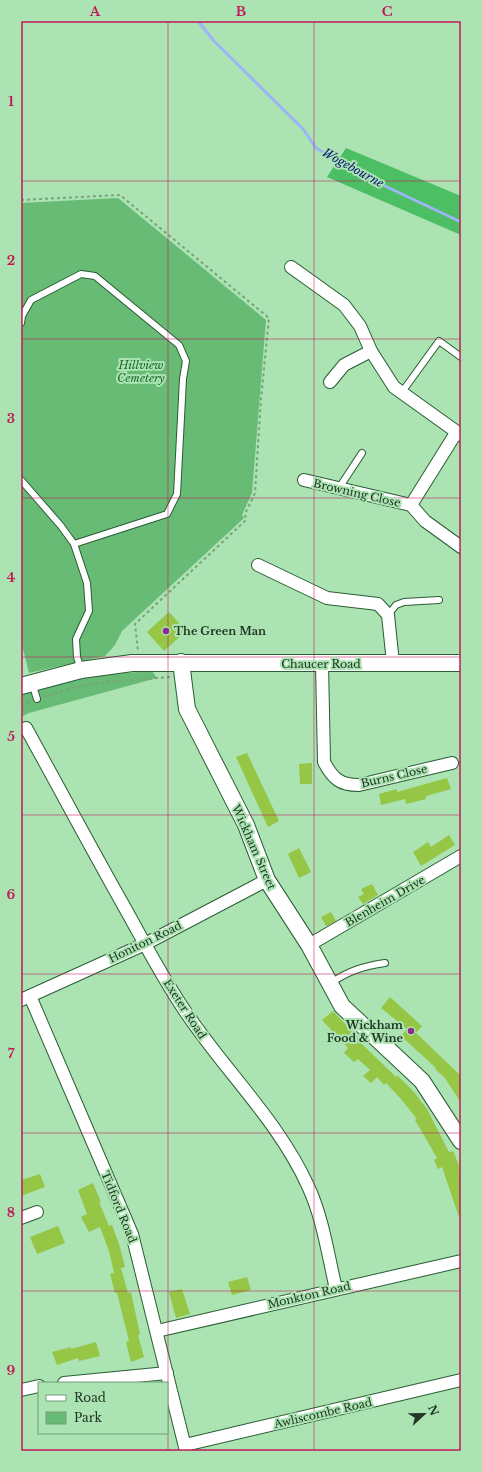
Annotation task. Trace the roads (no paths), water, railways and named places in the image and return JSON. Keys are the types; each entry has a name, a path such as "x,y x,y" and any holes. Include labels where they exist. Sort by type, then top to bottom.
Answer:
{"street":[{"path":"291,267 344,305 360,326 371,351 394,387 459,434 410,505 425,521 461,547"},
{"path":"330,382 344,365 371,351"},
{"name":"Browning Close","path":"304,480 410,505"},
{"path":"258,566 327,598 378,604 388,615 393,663"},
{"path":"27,685 81,670 132,663 181,669"},
{"name":"Chaucer Road","path":"181,669 322,664 461,663"},
{"name":"Burns Close","path":"322,664 324,762 331,775 346,785 359,785 452,763"},
{"name":"Wickham Street","path":"181,669 187,709 246,825 266,880 309,944 342,1006 422,1081 460,1138"},
{"name":"Exeter Road","path":"26,728 145,944 184,1010 215,1053 254,1101 292,1155 309,1187 320,1221 336,1289"},
{"name":"Blenheim Drive","path":"309,944 461,856"},
{"name":"Honiton Road","path":"25,998 145,944 266,880"},
{"name":"Tidford Road","path":"25,998 132,1234 185,1448"},
{"path":"21,1218 37,1212"},
{"name":"Monkton Road","path":"157,1331 461,1260"},
{"path":"74,1382 167,1373"},
{"name":"Awliscombe Road","path":"185,1448 461,1380"},
{"path":"21,1390 38,1386"}],"lane":[{"path":"21,323 22,316 31,300 81,274 95,276 179,345 186,361 183,379 176,494 167,514 74,544"},
{"path":"402,392 439,341 461,357"},
{"path":"339,488 362,453"},
{"path":"21,480 61,526 74,544 87,583 89,611 76,640 77,657 81,670"},
{"path":"388,615 396,605 404,602 439,600"},
{"path":"27,685 37,700"},
{"path":"330,984 343,975 363,966 384,962"}],"waterway":[{"name":"Wogebourne","path":"198,21 214,41 303,129 316,148 368,178 461,222"}],"place":[{"name":"The Green Man","path":"166,631"},
{"name":"Wickham Food & Wine","path":"411,1031"}],"park label":[{"name":"Hillview Cemetery","path":"141,371"}]}
